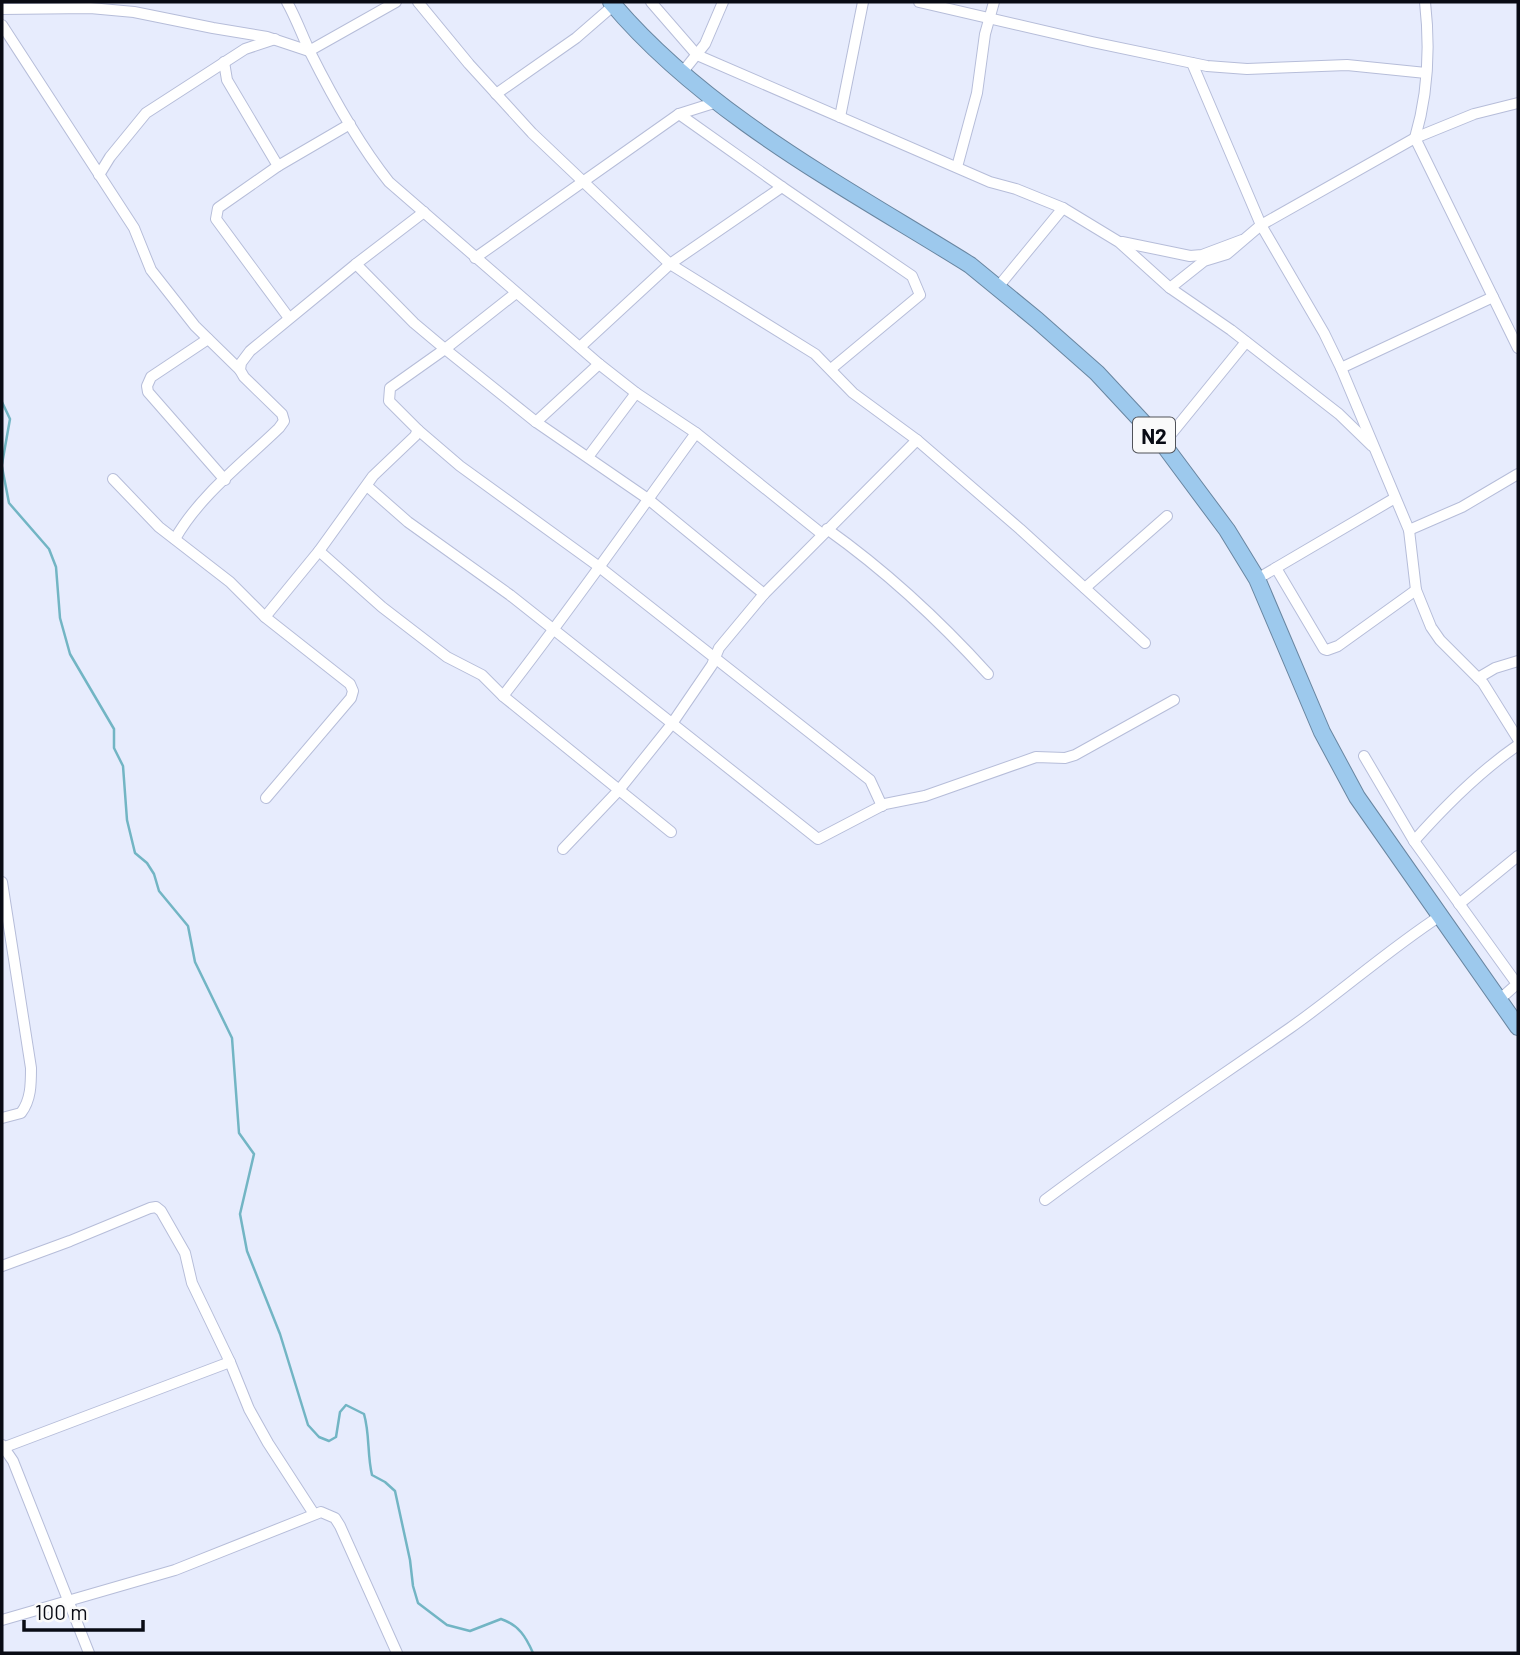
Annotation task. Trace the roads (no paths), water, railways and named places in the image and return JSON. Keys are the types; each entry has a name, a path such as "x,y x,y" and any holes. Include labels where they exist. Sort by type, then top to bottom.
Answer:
{"highway":[{"name":"N2","path":"613,3 681,74 717,102 773,141 970,265 998,287 1097,373 1163,444 1227,530 1257,579 1322,732 1357,797 1518,1027"}],"street":[{"path":"287,2 309,51 350,124 389,182 599,364 636,393 696,433 824,531 857,550 950,632 988,674"},
{"path":"2,9 90,8 134,12 275,39 309,51 396,2"},
{"path":"418,2 496,94 545,146 670,264 815,354 853,393 917,440 1145,643"},
{"path":"651,2 697,55 990,182 1017,189 1063,208 1119,242 1170,288 1339,414 1372,446"},
{"path":"681,74 705,44 723,2"},
{"path":"840,117 863,2"},
{"path":"919,2 1192,63 1247,69 1347,65 1426,74"},
{"path":"957,166 977,93 983,45 994,2"},
{"path":"1425,2 1428,30 1426,74 1415,138 1518,348"},
{"path":"496,94 576,38 613,3"},
{"path":"2,25 134,228 151,270 208,340 282,414 284,421 279,428 225,480 181,528 175,539"},
{"path":"99,175 110,157 146,113 245,49 275,39"},
{"path":"224,62 227,80 278,166"},
{"path":"1192,63 1261,225 1324,333 1341,368 1409,530 1416,590 1431,627 1440,640 1478,678 1518,739"},
{"path":"475,258 679,114 717,102"},
{"path":"1170,288 1203,258 1244,239 1261,225 1415,138 1474,114 1518,103"},
{"path":"679,114 912,276 920,295 831,369"},
{"path":"289,318 215,214 218,208 278,166 350,124"},
{"path":"580,346 670,264 782,187"},
{"path":"998,287 1063,208"},
{"path":"240,370 241,363 250,351 424,212"},
{"path":"1119,242 1203,258"},
{"path":"356,264 414,323 445,349 536,422 648,499 764,594"},
{"path":"516,293 390,388 389,401 460,466 598,566 870,780 882,806"},
{"path":"1341,368 1493,297"},
{"path":"208,340 151,377 147,386 148,393 225,480"},
{"path":"1163,444 1245,342"},
{"path":"536,422 599,364"},
{"path":"588,457 636,393"},
{"path":"265,617 319,551 373,476 418,430"},
{"path":"503,696 696,433"},
{"path":"562,849 620,790 671,725 710,669 719,648 764,594 917,440"},
{"path":"1409,530 1462,507 1518,474"},
{"path":"113,479 159,527 230,582 265,617 350,684 353,691 266,798"},
{"path":"367,485 416,528 510,596 818,839 882,806 925,796 1036,757 1065,758 1075,755 1174,700"},
{"path":"1257,579 1395,498"},
{"path":"1085,588 1167,516"},
{"path":"319,551 383,607 447,657 482,675 503,696 671,832"},
{"path":"1276,568 1324,649 1328,650 1416,590"},
{"path":"1478,678 1495,668 1518,661"},
{"path":"1414,841 1457,795 1518,745"},
{"path":"1364,756 1414,841 1518,984 1499,1000"},
{"path":"1459,904 1518,856"},
{"path":"2,882 31,1068 29,1097 25,1108 21,1114 2,1118"},
{"path":"1045,1200 1290,1028 1410,935 1440,916"},
{"path":"2,1266 156,1207 185,1253 192,1283 250,1409 268,1443 314,1514"},
{"path":"89,1653 4,1446 230,1362"},
{"path":"2,1620 175,1570 321,1512 335,1518 340,1526 397,1653"}],"waterway":[{"path":"2,402 10,419 2,464"},
{"path":"2,467 9,503 49,549 56,567 60,618 70,654 114,729 114,748 123,766 127,820 135,853 147,863 154,874 159,891 188,926 195,962 232,1038 239,1133 254,1154 240,1214 247,1251 280,1334 308,1425 319,1437 329,1441 336,1437 340,1412 346,1405 364,1414 372,1475 395,1491 418,1603 447,1625 470,1631 501,1619 521,1632 533,1653"}]}
